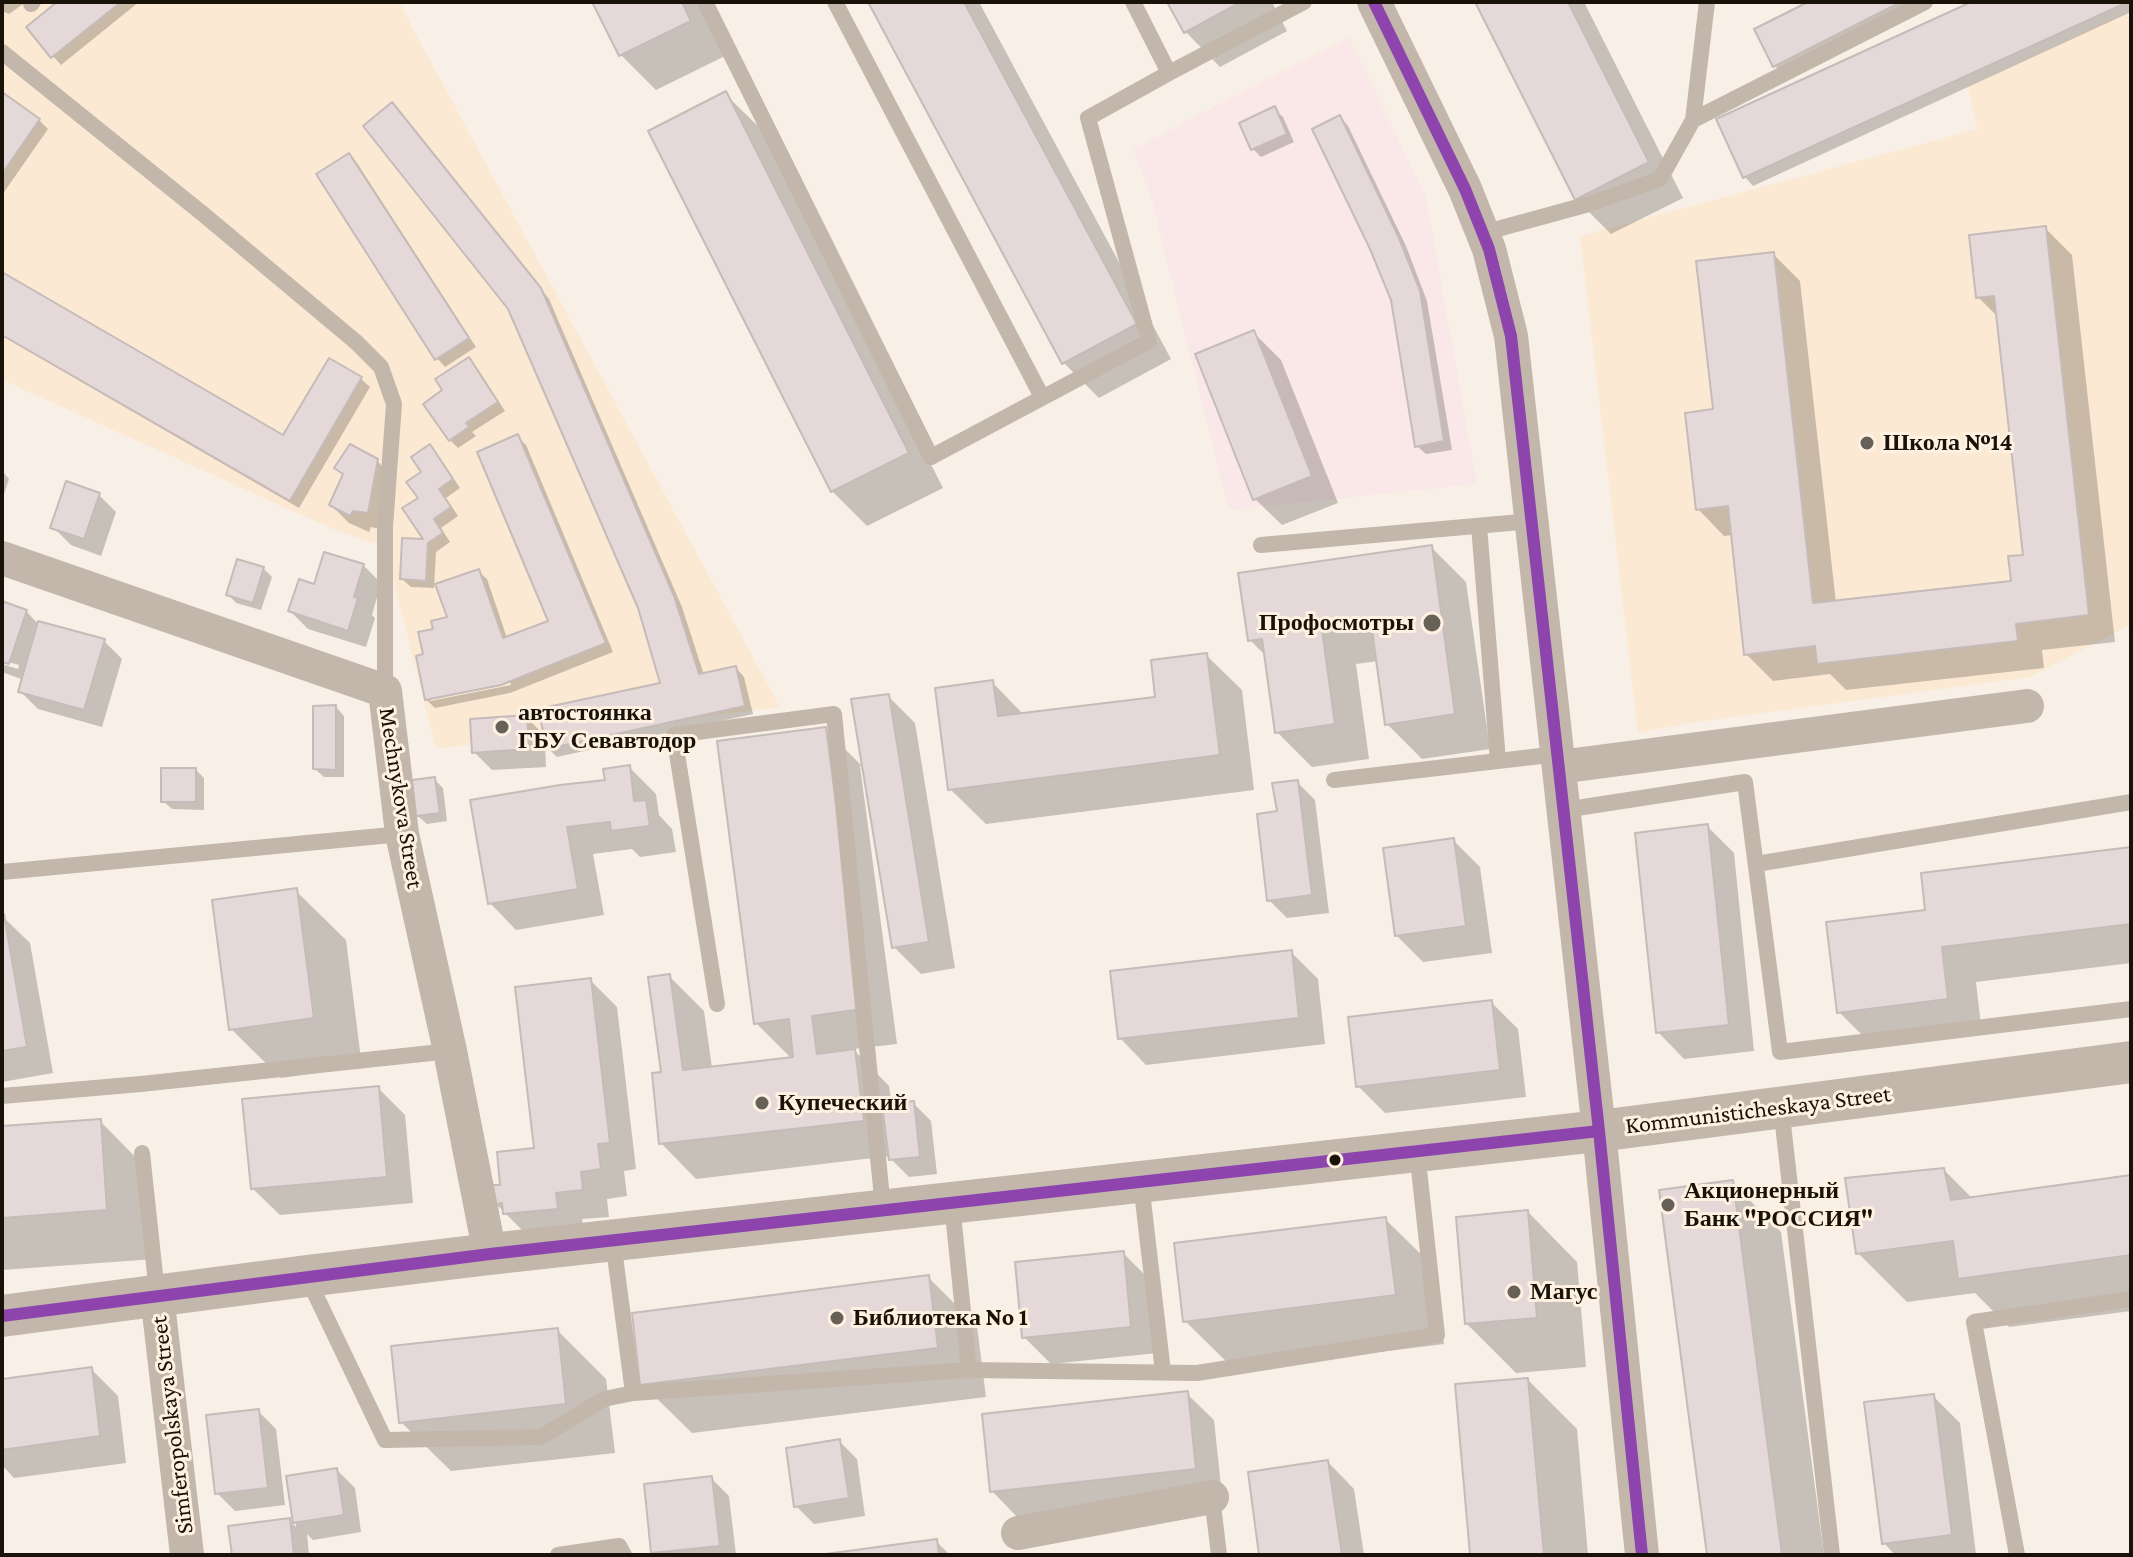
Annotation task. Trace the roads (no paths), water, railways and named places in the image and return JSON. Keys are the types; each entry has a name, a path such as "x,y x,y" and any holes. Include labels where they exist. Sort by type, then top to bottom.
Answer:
{"street":[{"path":"1374,2 1465,189 1489,249 1511,336 1599,1131 1642,1555"},
{"name":"Mechnykova Street","path":"2,558 385,691 402,834 450,1051 490,1254"},
{"path":"1558,760 2027,706"},
{"name":"Kommunisticheskaya Street","path":"2,1316 490,1254 1599,1131 2131,1062"},
{"name":"Simferopolskaya Street","path":"157,1295 187,1555"},
{"path":"1018,1533 1212,1497"}],"lane":[{"path":"705,2 931,457 1149,341 1088,118 1304,2"},
{"path":"835,2 1042,397"},
{"path":"1133,2 1169,73"},
{"path":"1483,233 1589,204 1660,179 1693,120 1707,6 1722,2"},
{"path":"1693,120 1925,2"},
{"path":"2,52 203,214 356,342 381,367 394,404 385,527 385,691"},
{"path":"1261,545 1532,521"},
{"path":"1479,526 1498,761"},
{"path":"717,1004 674,735 834,714 884,1210"},
{"path":"1334,780 1498,761 1558,760"},
{"path":"1564,810 1745,782 1780,1052 2131,1009"},
{"path":"1756,864 2131,802"},
{"path":"2,872 402,834"},
{"path":"2,1096 450,1051"},
{"path":"1781,1107 1832,1555"},
{"path":"307,1276 385,1440 541,1437 604,1399 633,1393 969,1370 1197,1373 1437,1335 1417,1151"},
{"path":"142,1153 157,1295"},
{"path":"1141,1182 1163,1372"},
{"path":"951,1202 969,1370"},
{"path":"613,1241 633,1393"},
{"path":"2017,1555 1974,1322 2131,1299"},
{"path":"1212,1497 1219,1555"},
{"path":"558,1555 619,1546 624,1555"}],"place":[{"name":"Школа №14","path":"1867,443"},
{"name":"Профосмотры","path":"1432,623"},
{"name":"автостоянка ГБУ Севавтодор","path":"502,727"},
{"name":"Купеческий","path":"762,1103"},
{"name":"Акционерный Банк \"РОССИЯ\"","path":"1668,1205"},
{"name":"Магус","path":"1514,1292"},
{"name":"Библиотека No 1","path":"837,1318"}]}
